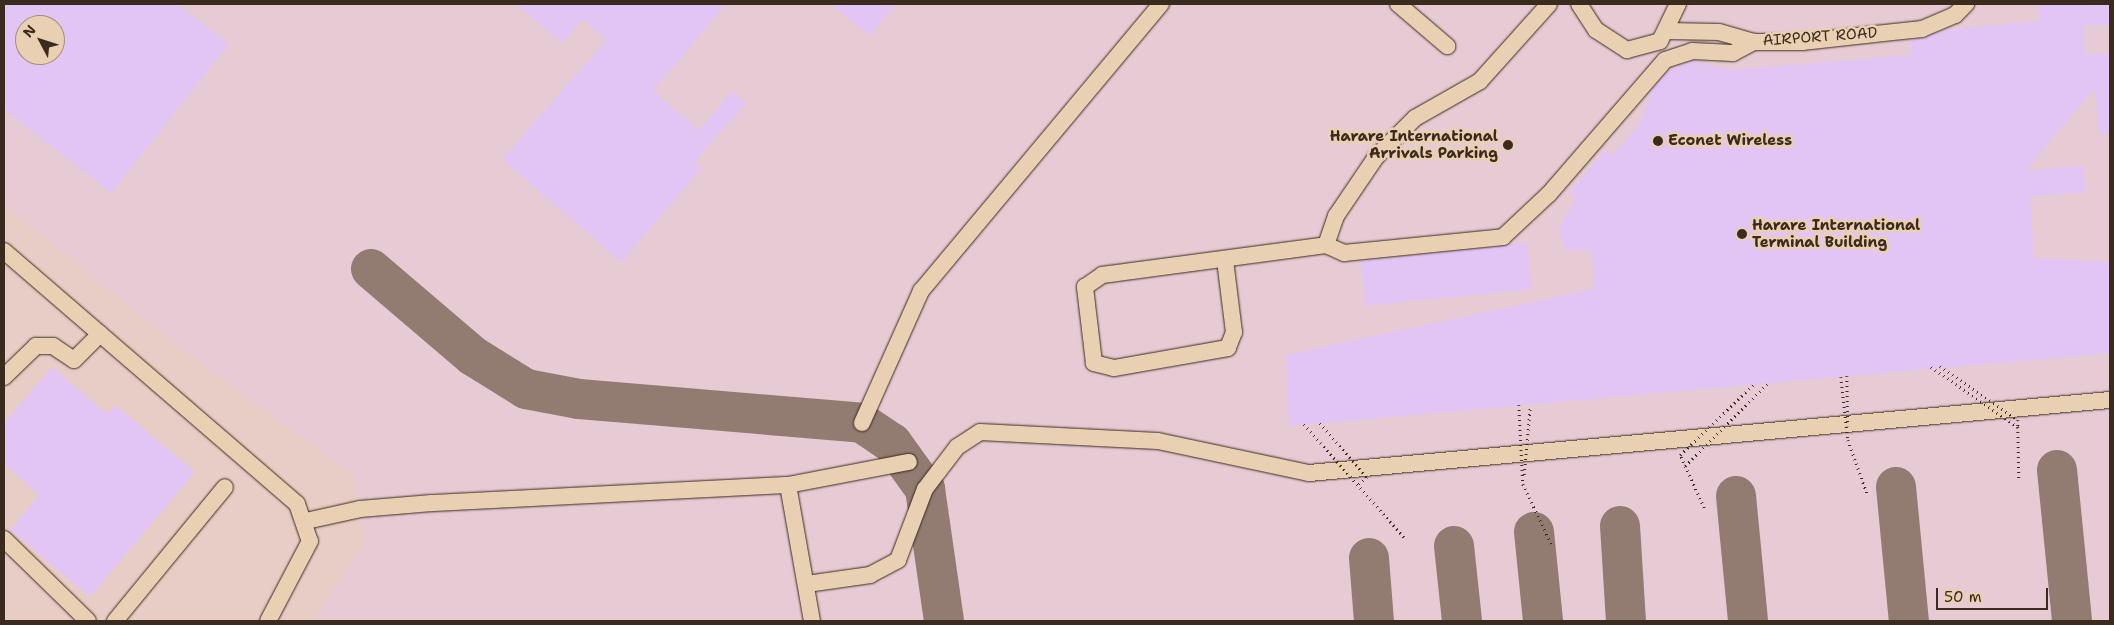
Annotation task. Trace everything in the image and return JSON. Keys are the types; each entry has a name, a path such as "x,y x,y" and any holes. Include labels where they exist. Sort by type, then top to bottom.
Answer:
{"street":[{"path":"862,423 921,291 1161,4"},
{"path":"1398,4 1447,46"},
{"path":"1326,245 1336,216 1376,157 1415,118 1480,81 1549,4"},
{"path":"1579,4 1596,30 1622,48 1650,46 1668,31 1678,4"},
{"name":"AIRPORT ROAD","path":"1668,31 1719,32 1754,42 1922,29 1954,15 1966,4"},
{"path":"1225,260 1234,332 1228,348 1114,368 1094,363 1086,287 1102,276 1326,245 1344,253 1503,237 1549,194 1665,60 1692,51 1733,53 1754,42"},
{"path":"4,251 274,480 306,521 310,541 304,560 268,621"},
{"path":"4,377 36,346 53,346 74,360 100,334"},
{"path":"807,584 870,575 898,560 925,489 957,447 980,432 1158,441 1309,473 2110,400"},
{"path":"306,521 360,509 432,503 788,485 910,462"},
{"path":"788,485 807,584 812,621"},
{"path":"115,621 225,487"},
{"path":"4,539 88,621"}],"path":[{"path":"1940,366 2018,420 2019,479"},
{"path":"1931,367 2018,427"},
{"path":"1847,376 1848,440"},
{"path":"1841,377 1848,440 1868,496"},
{"path":"1685,466 1769,382"},
{"path":"1704,508 1680,455 1754,384"},
{"path":"1519,405 1523,484 1552,545"},
{"path":"1523,484 1530,407"},
{"path":"1320,423 1367,477 1356,487"},
{"path":"1304,424 1356,487 1404,537"}],"shaded area":[{"path":"4,4 2110,4 2110,621 313,621 366,540 353,475 212,372 4,205"}],"building":[{"path":"4,4 177,4 229,44 111,193 4,109"},
{"path":"515,4 726,4 653,91 699,130 732,91 746,103 694,162 701,169 621,262 502,159 607,40 582,19 563,43"},
{"path":"830,4 896,4 870,36"},
{"name":"Harare International Terminal Building","path":"2039,4 2110,4 2110,25 2083,25 2085,55 2110,52 2110,133 2099,134 2095,88 2025,171 2083,165 2086,192 2030,197 2034,258 2110,262 2110,353 1289,426 1286,355 1594,289 1592,250 1566,250 1561,242 1560,225 1576,198 1570,192 1605,150 1612,155 1630,136 1641,122 1651,91 1671,69 1693,61 1728,70 1911,55 1910,40 1944,30 2040,21"},
{"path":"1527,243 1532,289 1365,306 1361,261"},
{"path":"52,367 107,414 115,405 195,472 90,597 10,530 39,495 4,464 4,423"}],"taxiway":[{"path":"371,269 473,356 526,389 579,399 862,423 892,443 925,489 944,621"},
{"path":"2057,470 2072,621"},
{"path":"1896,487 1909,621"},
{"path":"1736,496 1748,621"},
{"path":"1620,526 1626,621"},
{"path":"1534,532 1543,621"},
{"path":"1454,546 1462,621"},
{"path":"1369,558 1374,621"}],"place":[{"name":"Econet Wireless","path":"1658,141"},
{"name":"Harare International Arrivals Parking","path":"1508,145"},
{"name":"Harare International Terminal Building","path":"1742,234"}]}
